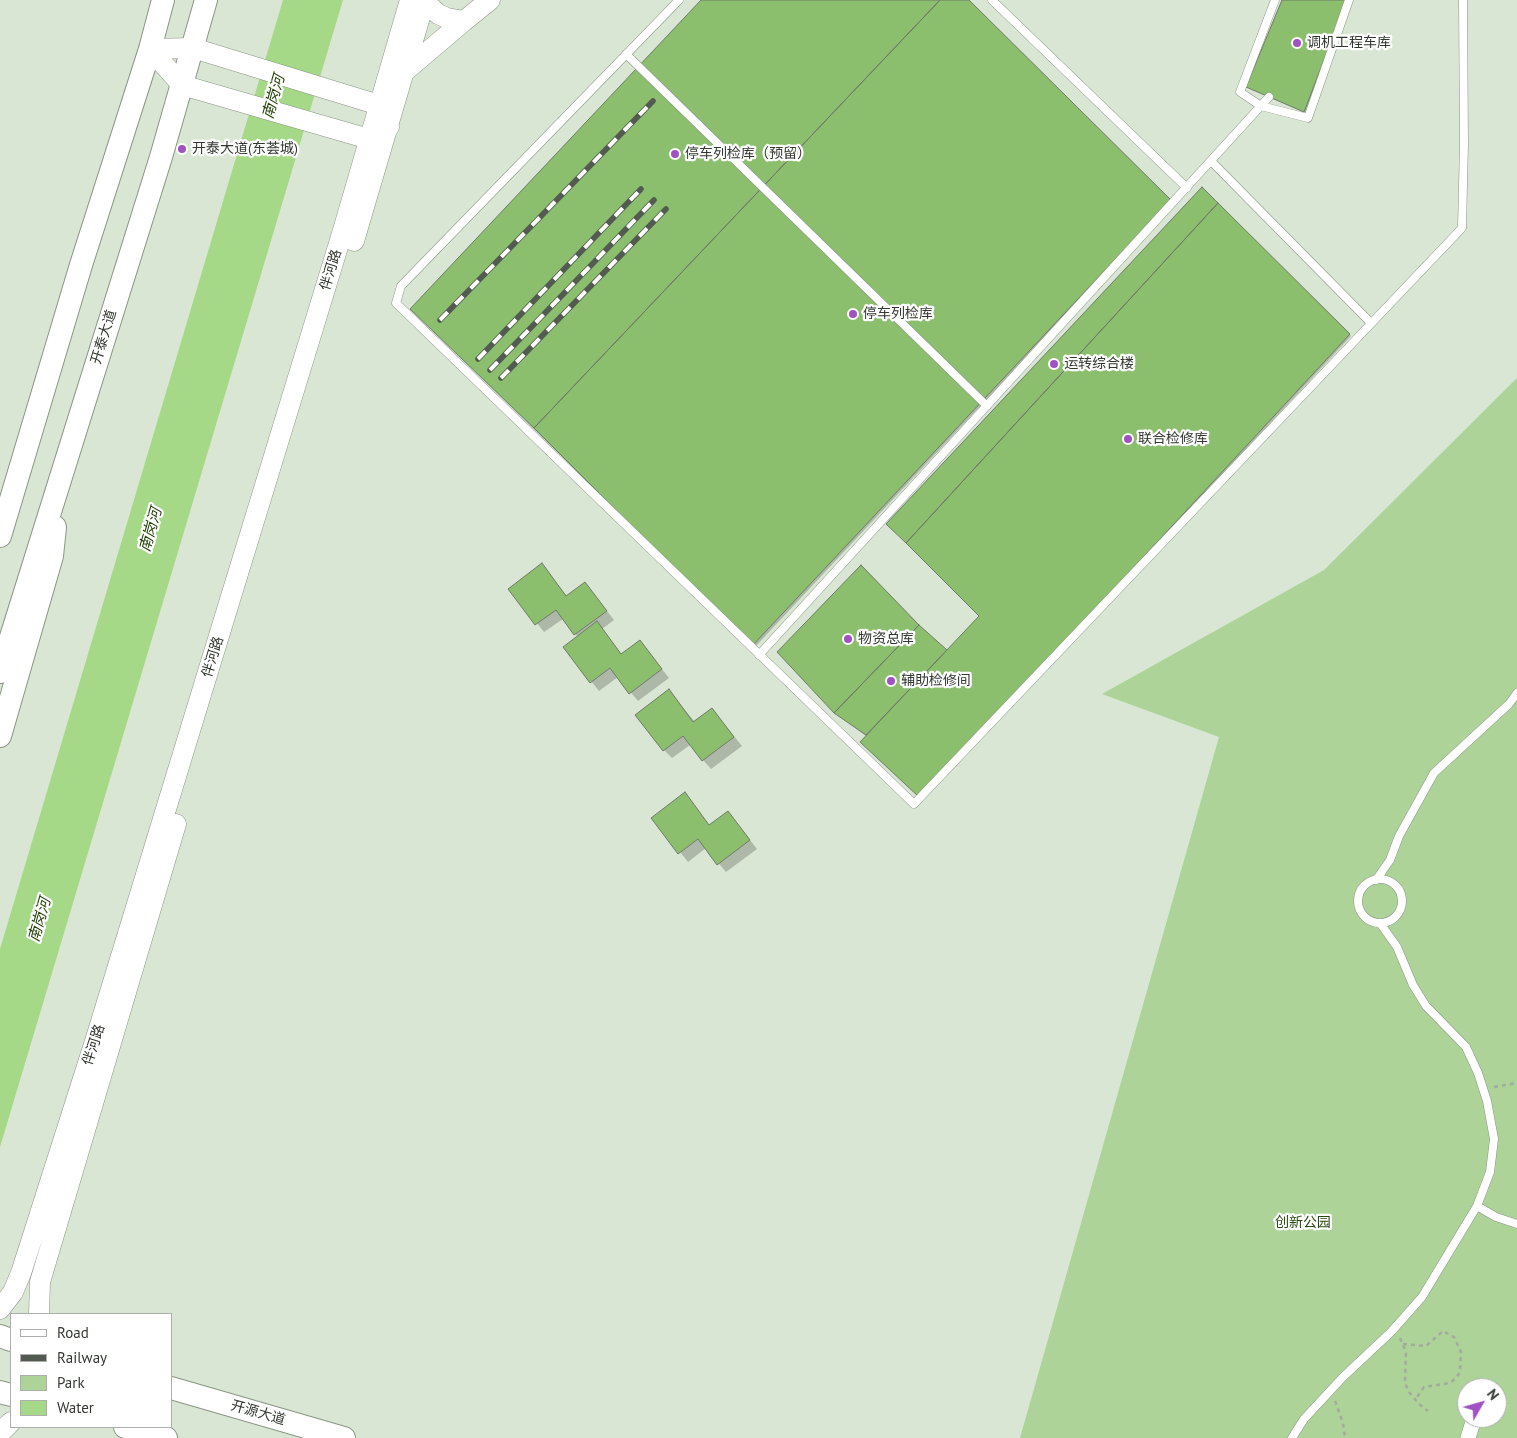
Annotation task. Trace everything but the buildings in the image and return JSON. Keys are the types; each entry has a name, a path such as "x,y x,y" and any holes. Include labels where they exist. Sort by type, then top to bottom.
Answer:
{"main road":[{"path":"0,536 81,265 150,49 163,0"},
{"name":"开泰大道","path":"0,672 182,85 206,0"},
{"path":"0,501 22,463"},
{"path":"0,736 52,556 59,482"},
{"name":"开源大道","path":"172,1388 344,1438"},
{"path":"129,1428 166,1438"}],"street":[{"path":"405,70 490,0"},
{"path":"420,1 438,14 464,21"},
{"name":"伴河路","path":"39,1313 40,1282 70,1176 405,70 420,1"},
{"name":"伴河路","path":"0,1309 13,1292 21,1273 96,1038 379,105 420,1"},
{"path":"193,48 379,105 388,127 370,139 182,85 150,49 193,48"},
{"path":"0,1433 10,1423"}],"lane":[{"path":"679,0 401,286 396,303 914,804 1462,228 1464,143 1463,0"},
{"path":"992,0 1187,188"},
{"path":"1275,0 1240,92 1261,106 1308,118 1349,0"},
{"path":"626,54 987,406"},
{"path":"759,655 1269,97"},
{"path":"1211,161 1371,323"},
{"path":"1376,880 1390,882 1400,892 1401,899 1401,906 1393,918 1380,923 1373,922 1362,913 1358,900 1364,886 1376,880 1390,860 1399,836 1434,773 1509,704 1517,693"},
{"path":"1292,1438 1304,1419 1329,1391 1395,1328 1422,1297 1477,1206 1490,1172 1494,1139 1483,1089 1466,1047 1426,1006 1413,985 1397,947 1380,923"},
{"path":"1477,1206 1496,1218 1517,1224"}],"path":[{"path":"1483,1089 1517,1083"},
{"path":"1395,1328 1406,1352 1405,1382 1408,1391 1415,1400 1428,1410"},
{"path":"1403,1344 1426,1346 1443,1331 1454,1337 1461,1352 1460,1372 1456,1378 1450,1383 1424,1387 1415,1400"},
{"path":"1329,1391 1338,1408 1346,1438"}],"green space":[{"name":"创新公园","path":"1517,378 1517,1438 1020,1438 1219,737 1102,694 1324,570"}],"water":[{"name":"南岗河","path":"283,0 343,0 0,1147 0,949"}],"railway":[{"path":"440,320 653,101"},
{"path":"478,359 641,189"},
{"path":"490,370 654,200"},
{"path":"501,378 666,209"}],"place":[{"name":"调机工程车库","path":"1297,43"},
{"name":"开泰大道(东荟城)","path":"182,149"},
{"name":"停车列检库（预留）","path":"675,154"},
{"name":"停车列检库","path":"853,314"},
{"name":"运转综合楼","path":"1054,364"},
{"name":"联合检修库","path":"1128,439"},
{"name":"物资总库","path":"848,639"},
{"name":"辅助检修间","path":"891,681"}]}
